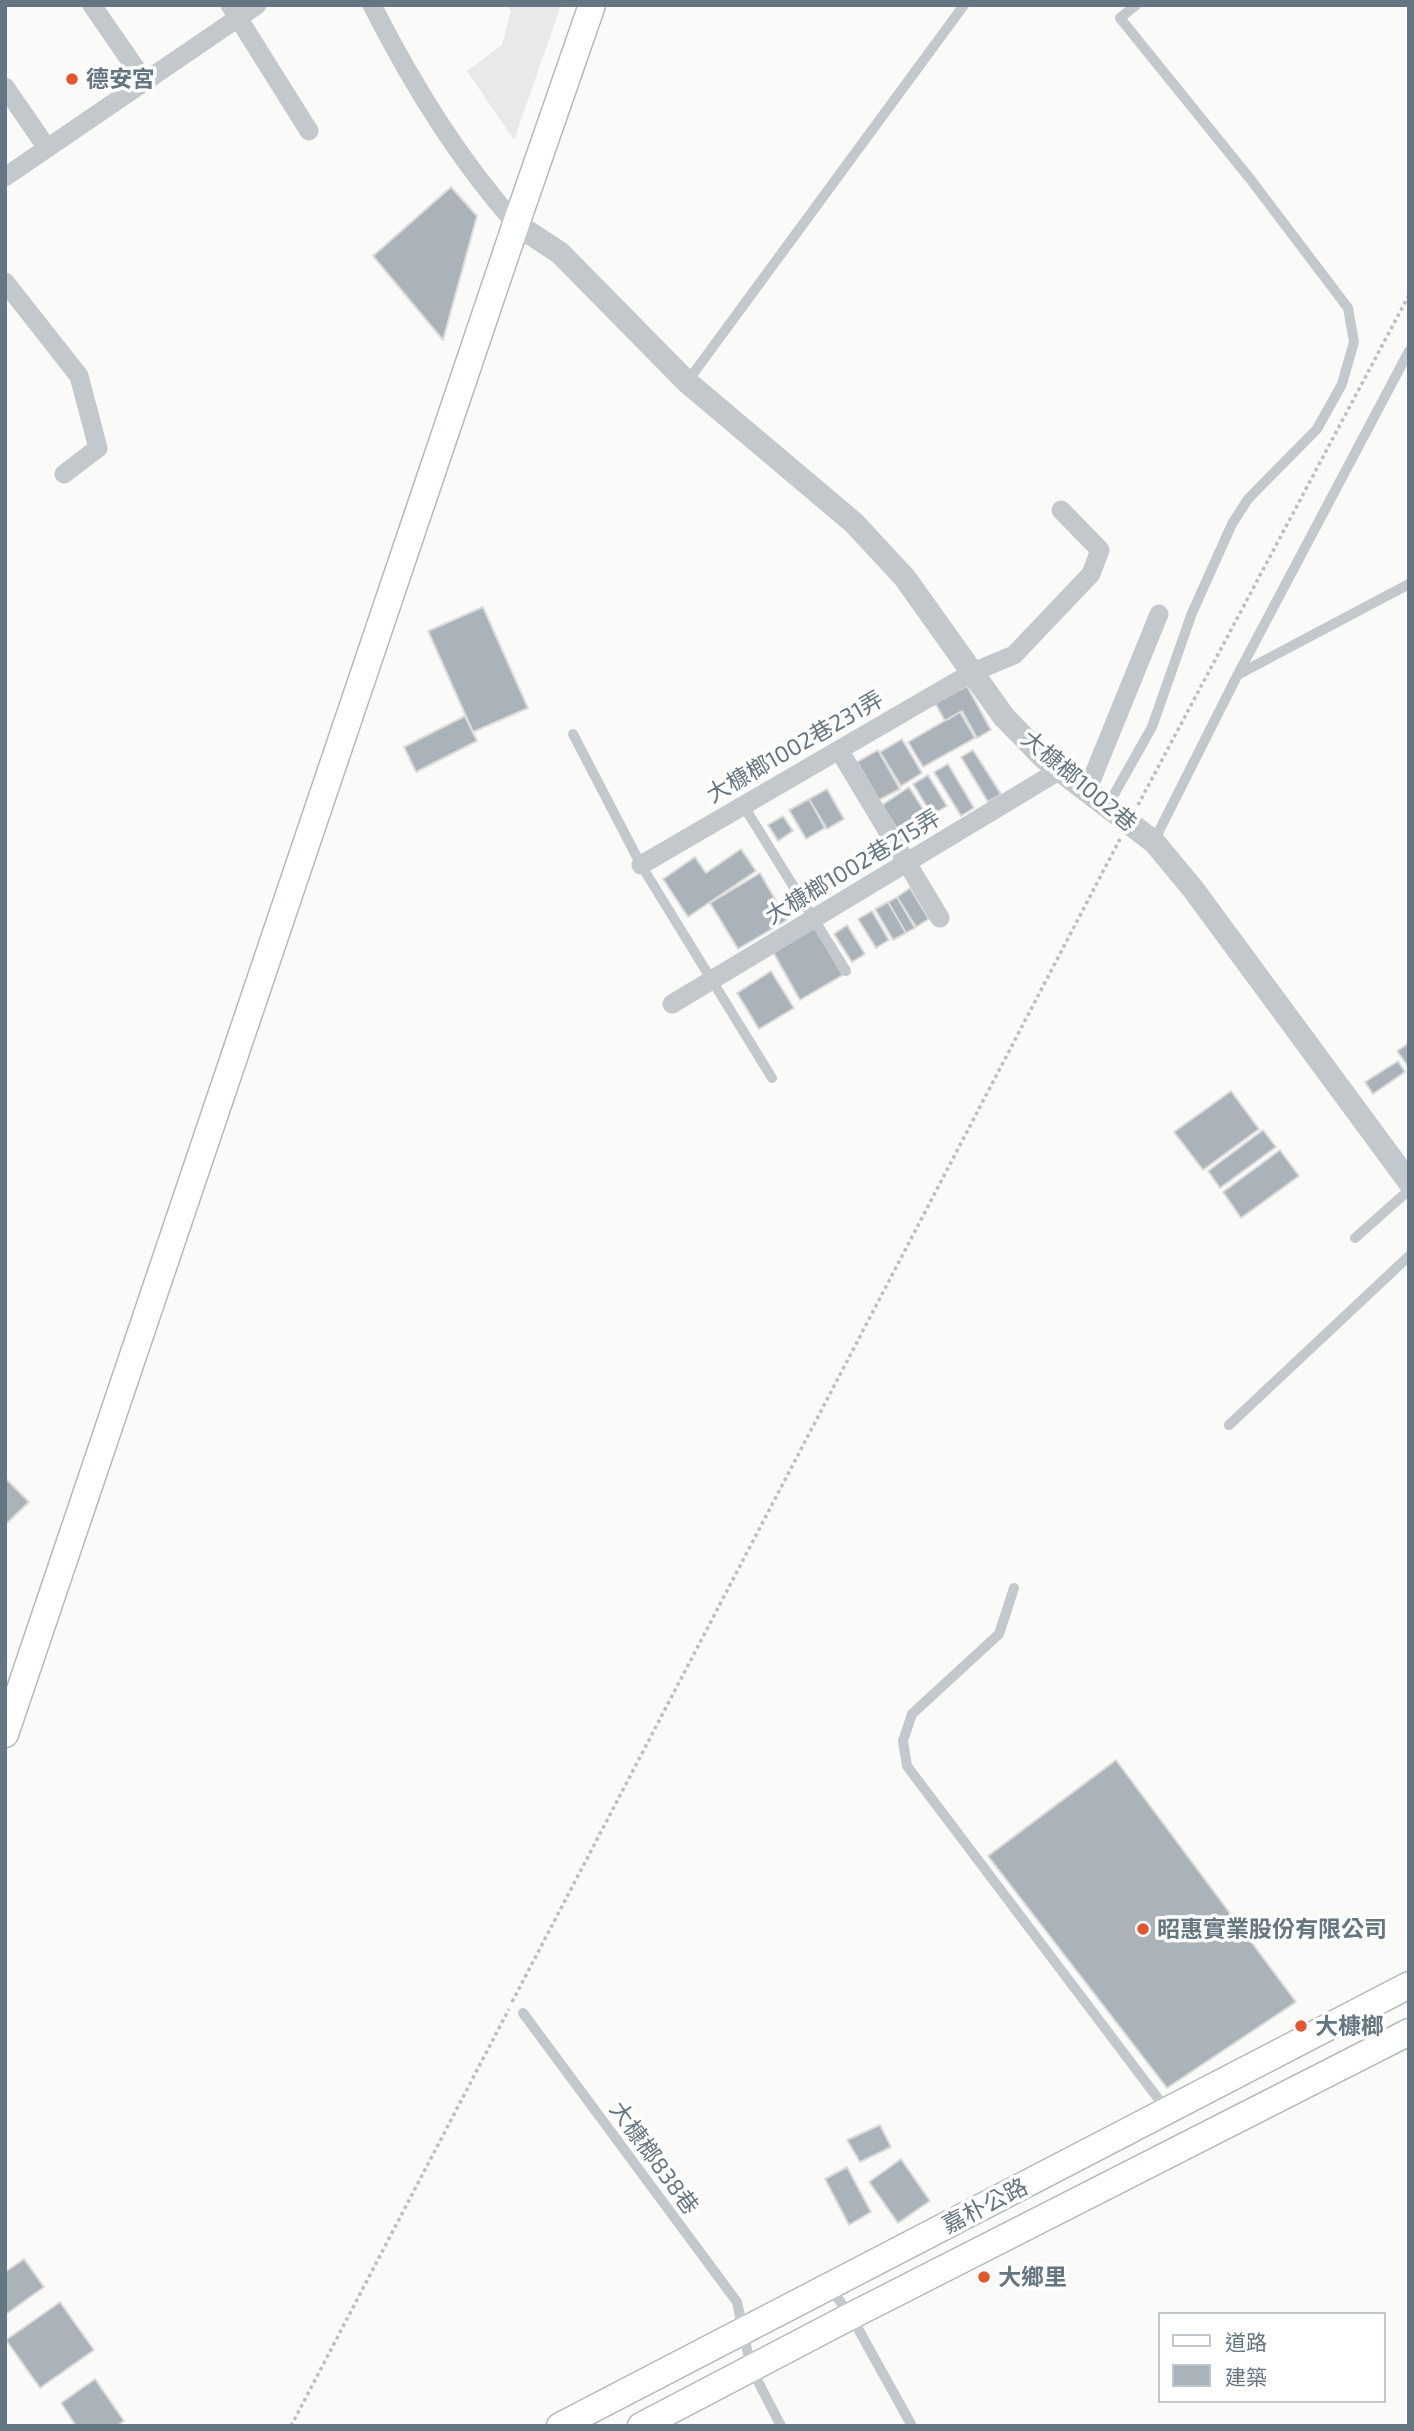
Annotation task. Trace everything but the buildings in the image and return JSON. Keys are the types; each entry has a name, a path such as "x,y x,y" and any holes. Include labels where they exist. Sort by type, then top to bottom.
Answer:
{"main road":[{"path":"5,1734 592,5"},
{"name":"嘉朴公路","path":"560,2426 1409,1985"},
{"name":"嘉朴公路","path":"641,2426 1409,2032"}],"street":[{"path":"92,5 145,82"},
{"path":"5,177 145,82 234,12 257,5"},
{"path":"372,5 406,72 442,129 489,194 516,224"},
{"path":"234,12 309,131"},
{"path":"5,87 47,148"},
{"name":"大槺榔1002巷","path":"516,224 560,253 687,382 854,523 905,578 1004,717 1044,758 1154,842 1409,1181"},
{"path":"5,282 79,376 98,448 64,474"},
{"name":"大槺榔1002巷231弄","path":"641,865 973,672 1014,655 1091,574 1100,550 1062,510"},
{"path":"1087,791 1159,614"},
{"path":"839,750 940,918"},
{"name":"大槺榔1002巷215弄","path":"672,1004 1059,770"}],"lane":[{"path":"687,382 964,5"},
{"path":"1107,808 1152,727 1192,613 1232,524 1248,499 1317,429 1342,384 1354,342 1348,308 1251,180 1120,18 1136,5"},
{"path":"1154,842 1238,674 1409,351"},
{"path":"1238,674 1409,584"},
{"path":"573,734 641,865 772,1078"},
{"path":"743,805 846,971"},
{"path":"1355,1238 1409,1189"},
{"path":"1228,1425 1409,1256"},
{"path":"1014,1588 999,1634 912,1714 903,1741 907,1766 1167,2111"},
{"name":"大槺榔838巷","path":"523,2013 737,2302 751,2368 781,2426"},
{"path":"829,2287 851,2316 912,2426"}],"path":[{"path":"291,2426 1128,824 1409,295"}],"shaded area":[{"path":"504,5 561,5 514,140 467,71 502,45 511,10"}],"place":[{"name":"德安宮","path":"72,79"},
{"name":"昭惠實業股份有限公司","path":"1143,1929"},
{"name":"大槺榔","path":"1301,2026"},
{"name":"大鄉里","path":"984,2277"}]}
